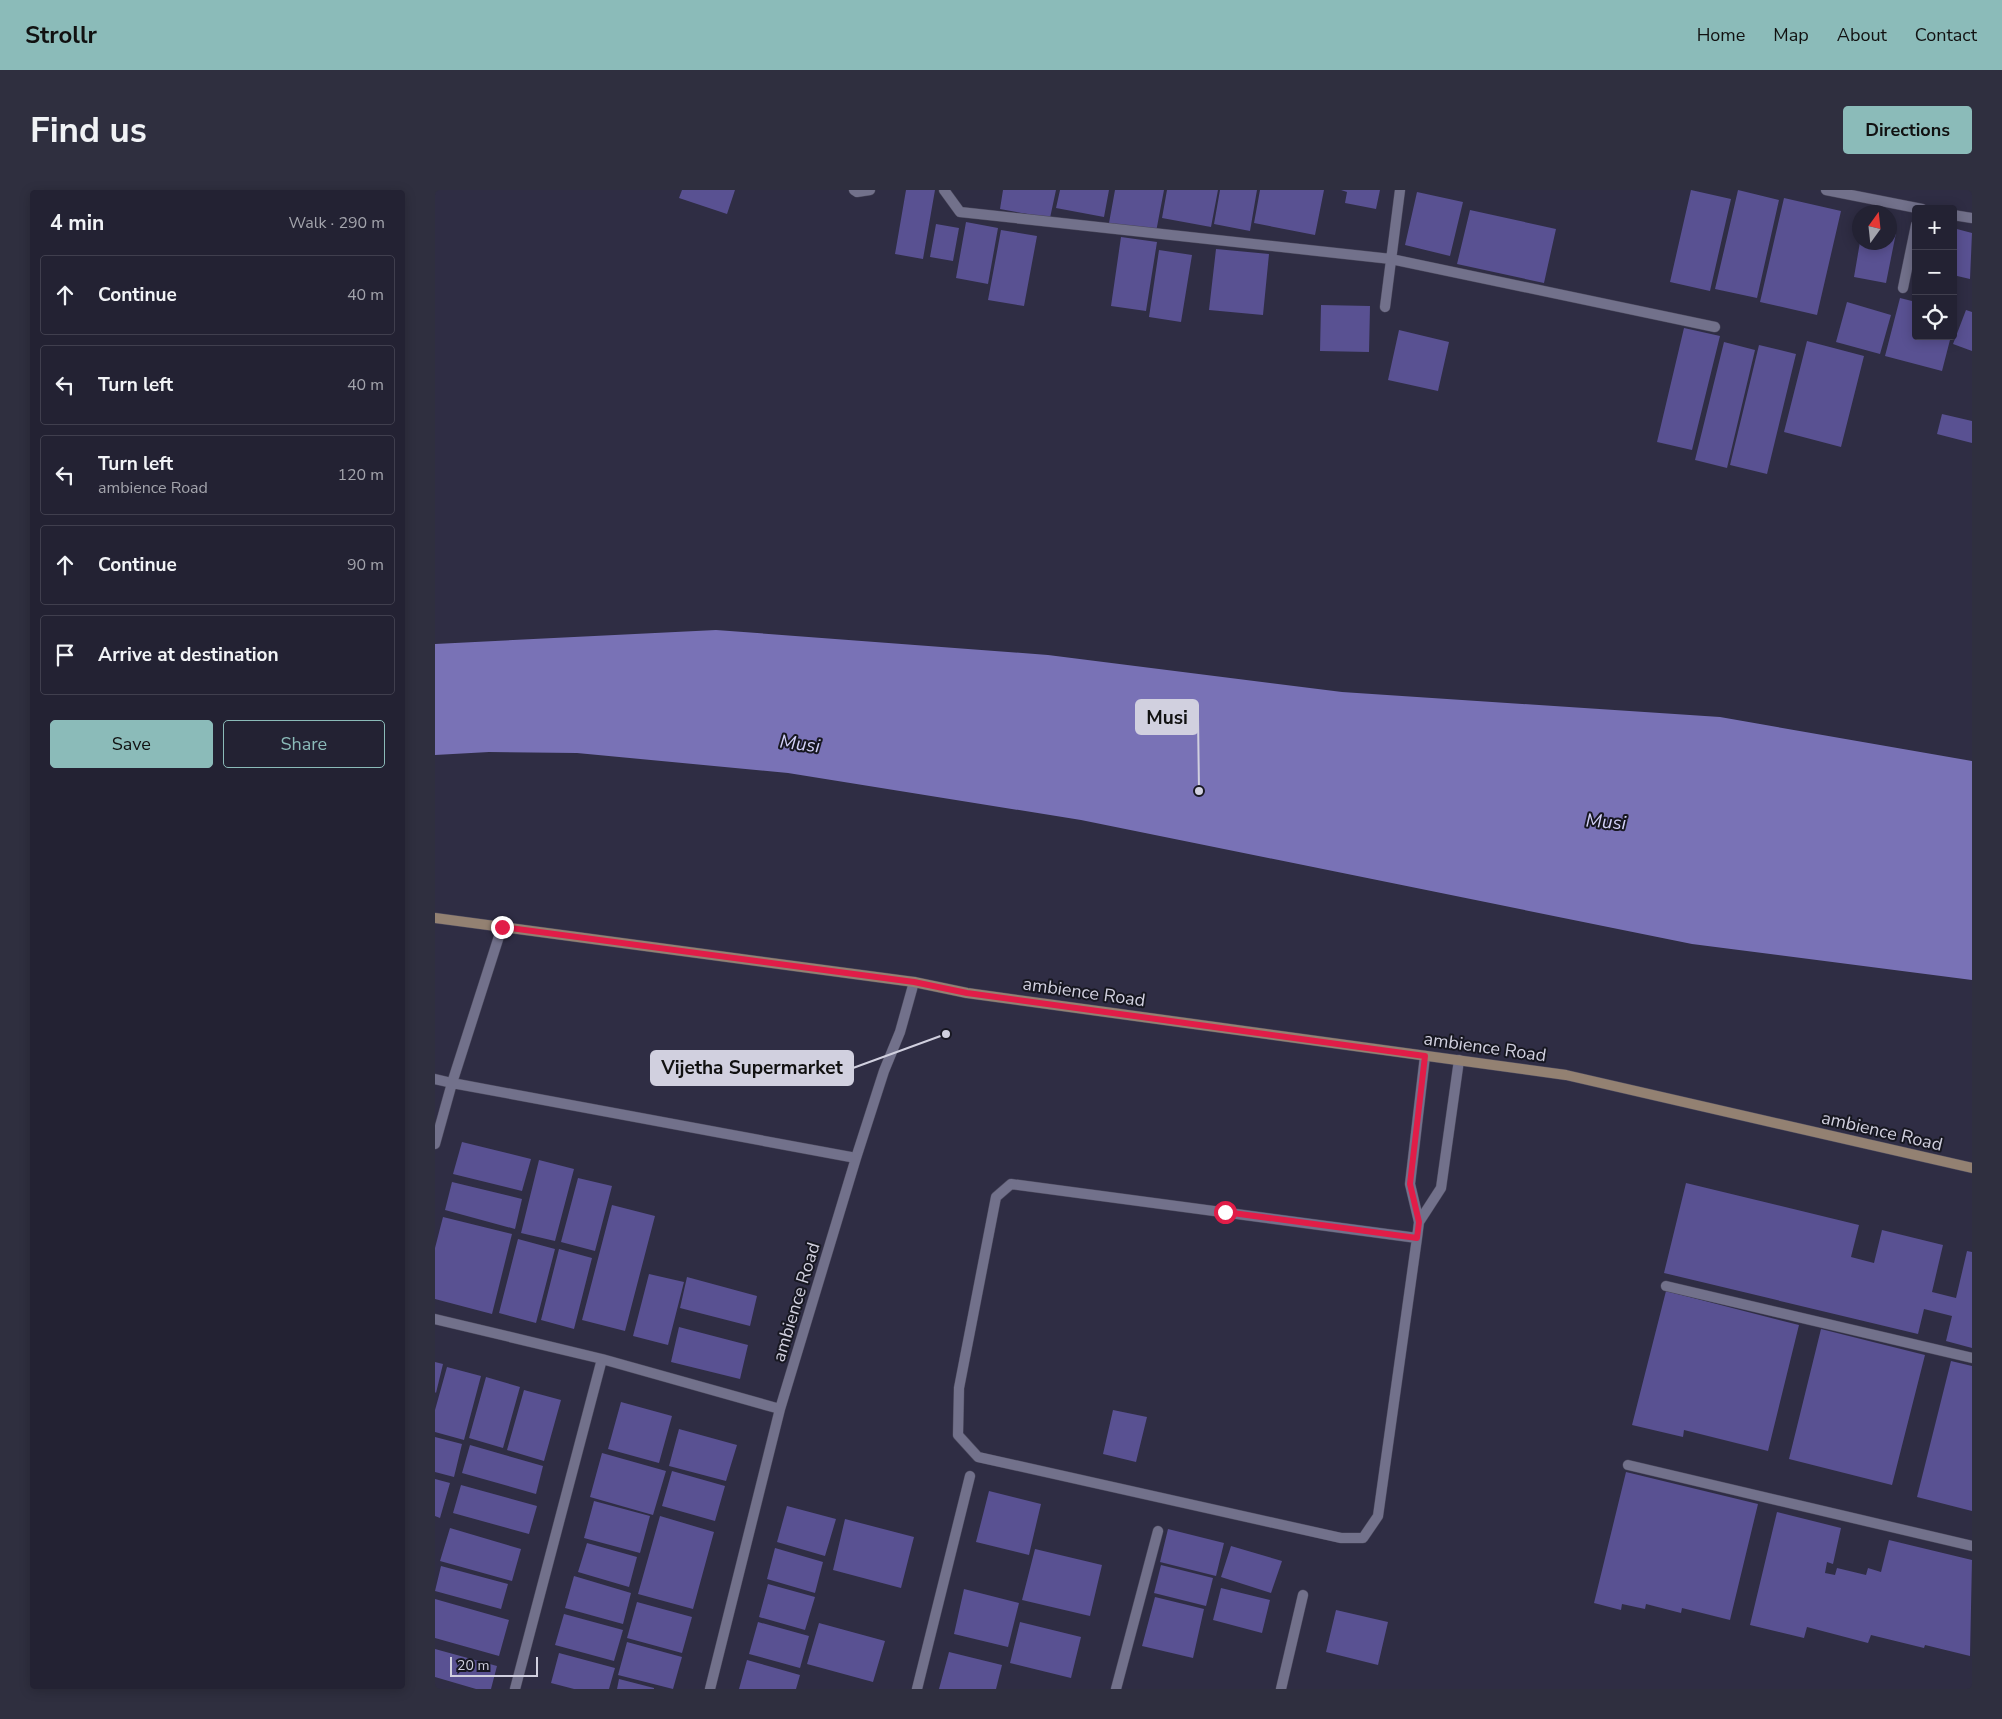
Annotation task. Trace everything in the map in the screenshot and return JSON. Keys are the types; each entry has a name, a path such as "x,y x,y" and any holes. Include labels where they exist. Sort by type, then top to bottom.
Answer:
{"street":[{"path":"854,190 870,190"},
{"path":"944,190 960,212 1391,259 1715,327"},
{"path":"1385,307 1401,190"},
{"path":"1826,190 1912,207"},
{"path":"1957,216 1972,218"},
{"path":"1903,288 1912,244"},
{"path":"435,918 914,982"},
{"path":"435,1144 452,1083 502,927"},
{"name":"ambience Road","path":"709,1689 781,1409 856,1158 900,1032 914,982 967,993 1567,1075 1972,1168"},
{"path":"1417,1238 1011,1184 996,1197 959,1388 959,1435 978,1457 1341,1538 1363,1538 1378,1516 1417,1238 1419,1222 1410,1184 1425,1056"},
{"path":"1419,1222 1441,1188 1459,1060"},
{"path":"435,1080 856,1158"},
{"path":"1666,1286 1972,1358"},
{"path":"435,1319 602,1359 781,1409"},
{"path":"515,1689 602,1359"},
{"path":"1628,1466 1972,1546"},
{"path":"917,1689 970,1476"},
{"path":"1117,1689 1158,1531"},
{"path":"1281,1689 1303,1595"}],"water":[{"path":"716,630 1048,655 1342,692 1720,717 1972,761 1972,980 1692,944 1081,820 788,773 577,753 489,752 435,755 435,644"}],"building":[{"path":"682,190 735,190 727,214 679,198"},
{"path":"906,190 935,190 923,259 895,254"},
{"path":"1003,190 1056,190 1050,218 1000,209"},
{"path":"1060,190 1109,190 1104,217 1056,208"},
{"path":"1115,190 1164,190 1156,232 1109,223"},
{"path":"1167,190 1218,190 1211,227 1162,218"},
{"path":"1220,190 1257,190 1250,231 1214,224"},
{"path":"1260,190 1324,190 1315,235 1254,223"},
{"path":"1341,190 1380,190 1376,209 1345,203 1347,192"},
{"path":"1691,190 1731,199 1710,291 1670,282"},
{"path":"1738,190 1779,200 1757,298 1715,289"},
{"path":"1417,192 1463,202 1450,256 1405,245"},
{"path":"1784,198 1841,211 1817,315 1760,302"},
{"path":"1470,210 1556,229 1544,283 1457,264"},
{"path":"966,222 998,228 988,284 956,278"},
{"path":"936,224 959,228 953,261 930,257"},
{"path":"1957,229 1972,233 1970,279 1957,276"},
{"path":"1001,230 1037,236 1024,306 988,300"},
{"path":"1121,237 1157,242 1146,311 1111,306"},
{"path":"1216,249 1269,254 1263,315 1209,310"},
{"path":"1159,250 1192,255 1181,322 1149,317"},
{"path":"1859,250 1893,250 1886,283 1854,277"},
{"path":"1900,298 1912,301 1912,340 1950,340 1942,371 1885,356"},
{"path":"1847,302 1891,315 1880,354 1836,342"},
{"path":"1321,305 1370,306 1369,352 1320,351"},
{"path":"1966,310 1972,312 1972,351 1953,344 1955,340 1957,340 1957,334"},
{"path":"1684,328 1720,336 1692,450 1657,442"},
{"path":"1399,330 1449,342 1438,391 1388,380"},
{"path":"1807,341 1864,356 1841,447 1784,432"},
{"path":"1724,342 1755,350 1727,468 1695,460"},
{"path":"1759,345 1796,354 1767,474 1730,465"},
{"path":"1942,414 1972,421 1972,443 1937,434"},
{"path":"462,1142 531,1159 522,1191 453,1174"},
{"path":"539,1160 574,1169 555,1241 521,1233"},
{"path":"578,1178 612,1186 595,1251 561,1242"},
{"path":"452,1182 522,1199 515,1229 445,1210"},
{"path":"1686,1183 1859,1225 1851,1257 1874,1263 1882,1230 1943,1245 1932,1292 1956,1298 1967,1251 1972,1252 1972,1348 1946,1341 1952,1316 1924,1309 1918,1334 1664,1273"},
{"path":"612,1205 655,1216 625,1331 582,1320"},
{"path":"443,1217 512,1234 492,1314 435,1299 435,1248"},
{"path":"518,1239 555,1249 536,1323 499,1313"},
{"path":"559,1249 592,1258 574,1329 541,1320"},
{"path":"649,1274 684,1282 668,1345 633,1336"},
{"path":"687,1277 757,1296 750,1326 680,1308"},
{"path":"1666,1291 1799,1325 1768,1451 1684,1430 1683,1437 1632,1425"},
{"path":"679,1327 748,1345 740,1379 671,1362"},
{"path":"1821,1329 1925,1355 1892,1485 1789,1459"},
{"path":"1951,1361 1972,1366 1972,1511 1917,1497"},
{"path":"435,1362 443,1364 436,1393 435,1392"},
{"path":"447,1367 481,1376 464,1440 435,1432 435,1410"},
{"path":"486,1377 520,1387 503,1448 469,1438"},
{"path":"524,1390 561,1400 544,1461 507,1450"},
{"path":"621,1402 672,1416 659,1463 608,1449"},
{"path":"1113,1410 1147,1417 1136,1462 1103,1454"},
{"path":"679,1429 737,1445 726,1481 669,1466"},
{"path":"435,1437 462,1444 454,1477 435,1472"},
{"path":"470,1445 543,1466 536,1494 462,1473"},
{"path":"602,1453 666,1471 653,1515 590,1497"},
{"path":"672,1471 725,1486 715,1521 662,1506"},
{"path":"1626,1472 1758,1504 1730,1620 1682,1608 1681,1613 1646,1604 1645,1609 1622,1604 1621,1610 1594,1603"},
{"path":"435,1479 450,1483 440,1518 435,1516"},
{"path":"461,1485 537,1506 529,1534 453,1513"},
{"path":"989,1491 1041,1504 1029,1555 976,1542"},
{"path":"594,1501 650,1516 640,1553 584,1538"},
{"path":"787,1506 836,1519 825,1556 777,1542"},
{"path":"1777,1512 1841,1528 1833,1564 1827,1562 1825,1573 1835,1575 1837,1568 1866,1575 1868,1568 1881,1572 1889,1540 1972,1560 1970,1656 1925,1645 1924,1648 1871,1635 1868,1643 1807,1627 1804,1638 1750,1625"},
{"path":"660,1516 714,1532 693,1609 638,1594"},
{"path":"845,1519 914,1537 901,1588 833,1570"},
{"path":"450,1528 521,1549 512,1581 440,1561"},
{"path":"1168,1529 1224,1543 1216,1576 1160,1562"},
{"path":"587,1543 637,1557 629,1587 578,1572"},
{"path":"1231,1546 1282,1561 1271,1593 1221,1577"},
{"path":"775,1548 823,1562 815,1593 767,1579"},
{"path":"1035,1549 1102,1565 1090,1616 1022,1600"},
{"path":"1161,1565 1213,1578 1206,1606 1154,1593"},
{"path":"441,1566 508,1584 501,1609 435,1591"},
{"path":"574,1576 631,1593 623,1624 565,1608"},
{"path":"768,1584 815,1597 805,1630 759,1617"},
{"path":"1221,1588 1270,1600 1262,1633 1213,1620"},
{"path":"964,1589 1019,1603 1008,1647 954,1634"},
{"path":"1155,1597 1204,1609 1193,1658 1142,1646"},
{"path":"435,1599 509,1620 499,1656 435,1638"},
{"path":"637,1602 692,1617 682,1653 627,1638"},
{"path":"1336,1610 1388,1622 1378,1665 1326,1652"},
{"path":"564,1614 623,1630 614,1661 555,1645"},
{"path":"758,1622 809,1636 800,1668 749,1654"},
{"path":"1020,1622 1081,1637 1071,1678 1010,1663"},
{"path":"819,1623 885,1641 873,1682 807,1664"},
{"path":"627,1642 682,1657 673,1689 618,1675"},
{"path":"435,1649 497,1666 491,1689 476,1689 435,1677"},
{"path":"949,1652 1002,1665 996,1689 939,1689"},
{"path":"559,1653 615,1668 609,1689 574,1689 551,1683"},
{"path":"747,1660 800,1675 796,1689 739,1689"},
{"path":"619,1679 654,1688 654,1689 617,1689"}],"place":[{"name":"Musi","path":"1199,791"},
{"name":"Vijetha Supermarket","path":"946,1034"}],"route":[{"path":"502,927 914,982 967,993 1425,1056 1410,1184 1419,1222 1417,1238 1225,1212"}]}
